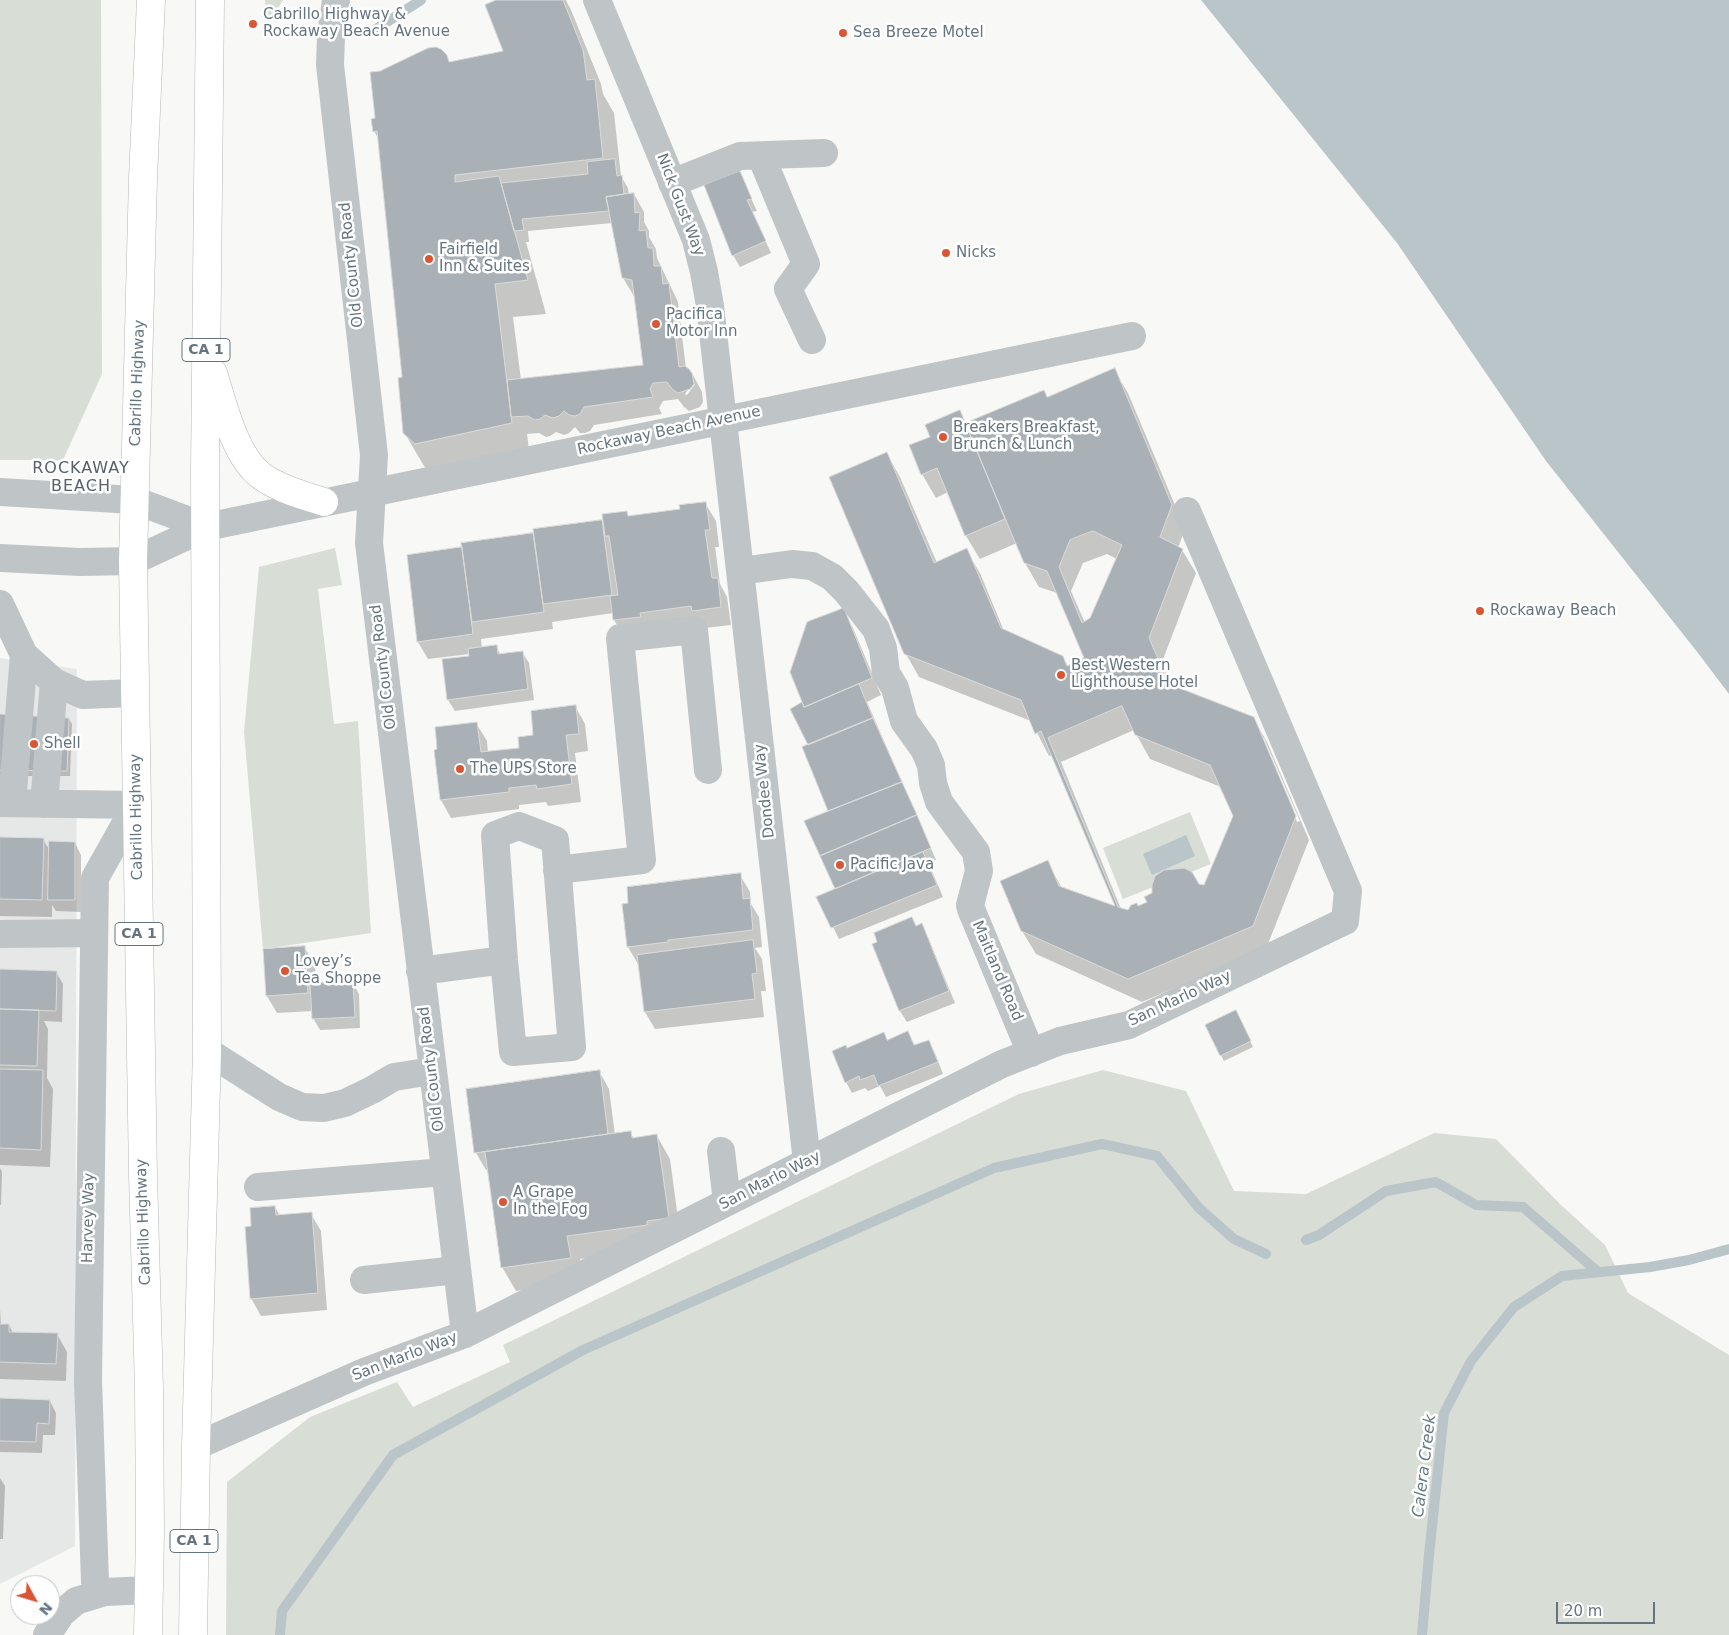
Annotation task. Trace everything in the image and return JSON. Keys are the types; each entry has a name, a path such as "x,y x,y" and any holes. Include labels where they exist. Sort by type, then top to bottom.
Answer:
{"highway":[{"name":"Cabrillo Highway","path":"148,1635 149,1389 143,1175 133,562 143,178 151,0"},
{"name":"CA 1","path":"192,1635 206,1051 206,353 210,0"},
{"path":"206,353 230,424 242,453 250,465 260,474 285,489 324,502"}],"street":[{"name":"Old County Road","path":"336,0 331,36 330,65 374,454 369,543 465,1334"},
{"name":"Nick Gust Way","path":"597,0 696,240 710,306 723,420"},
{"path":"672,183 750,156 824,153"},
{"path":"750,156 806,264 788,289 812,340"},
{"name":"Rockaway Beach Avenue","path":"133,562 206,527 1132,336"},
{"name":"Dondee Way","path":"723,420 807,1162"},
{"path":"0,492 134,500 206,527"},
{"name":"San Marlo Way","path":"196,1446 364,1372 465,1334 1002,1064 1060,1041 1129,1025 1345,921 1348,891 1187,511"},
{"path":"0,558 80,562 133,562"},
{"name":"Maitland Road","path":"740,571 792,564 812,566 832,577 853,599 876,629 883,648 886,673 895,688 904,721 924,749 931,765 933,783 939,802 976,852 979,872 970,905 971,909 1032,1053"},
{"path":"0,604 24,655 54,682 83,695 134,693"},
{"path":"557,870 642,860 620,638 694,630 708,770"},
{"path":"24,655 6,803 136,805"},
{"path":"44,804 54,682"},
{"name":"Harvey Way","path":"105,1592 99,1589 95,1582 88,1380 95,878 136,805"},
{"path":"519,826 555,840 572,1047 513,1052 504,960 495,835 519,826"},
{"path":"0,934 93,933"},
{"path":"420,970 504,960"},
{"path":"206,1051 279,1097 302,1107 324,1108 345,1103 394,1077 432,1071"},
{"path":"721,1151 727,1202"},
{"path":"258,1188 445,1172"},
{"path":"364,1280 457,1270"},
{"path":"47,1635 61,1614 76,1601 105,1592 149,1590"}],"shaded area":[{"path":"0,0 101,0 102,374 63,460 0,460"},
{"path":"265,0 283,0 267,27"},
{"path":"1201,0 1729,0 1729,694 1546,461 1397,243"},
{"path":"335,548 342,585 318,589 334,724 358,721 371,933 263,949 244,732 259,567"},
{"path":"0,658 77,669 75,1546 18,1575 10,1575 10,1579 0,1584"},
{"path":"1190,812 1211,864 1123,899 1103,848"},
{"path":"1186,835 1195,856 1152,875 1143,854"},
{"path":"1103,1070 1186,1091 1234,1191 1306,1194 1434,1133 1496,1139 1561,1205 1605,1245 1628,1293 1729,1355 1729,1635 226,1635 227,1482 310,1417 397,1382 413,1407 510,1362 503,1345 1019,1094"}],"building":[{"path":"496,0 563,0 583,50 587,80 595,79 603,158 455,175 455,182 499,176 528,280 495,284 512,423 415,444 403,433 398,378 402,377 377,131 373,132 371,119 375,118 370,72 380,71 428,48 436,47 441,49 447,55 449,62 503,51 485,5"},
{"path":"615,159 617,176 622,175 624,194 606,197 609,211 522,219 524,230 514,231 501,183 588,174 587,162"},
{"path":"740,171 752,199 747,200 766,241 732,256 704,185"},
{"name":"Pacifica Motor Inn","path":"634,193 635,213 640,212 639,231 646,230 648,248 653,248 654,266 661,266 663,284 669,283 679,367 685,366 689,369 692,373 694,384 690,389 678,393 667,382 653,383 650,389 653,397 584,407 580,414 575,416 569,415 564,411 559,416 553,418 545,415 535,420 528,416 511,417 507,380 643,365 632,280 622,278 606,197"},
{"name":"Best Western Lighthouse Hotel","path":"1115,368 1172,505 1160,537 1183,549 1149,638 1169,684 1254,717 1296,816 1253,926 1128,979 1021,931 1000,881 1048,860 1059,886 1115,906 1041,731 1035,734 1021,700 904,654 829,477 887,452 934,563 967,548 1001,628 1063,656 1067,666 1084,658 1047,571 1024,563 965,423 1044,390 1047,397","holes":["1093,531 1122,545 1090,618 1082,623 1059,567 1070,540","1122,706 1135,735 1210,765 1233,816 1204,885 1199,884 1192,872 1184,868 1164,870 1155,876 1152,893 1144,897 1147,902 1138,906 1137,903 1131,905 1128,910 1118,907 1048,738"]},
{"path":"960,410 1005,519 965,536 937,468 921,475 909,445 930,437 925,425"},
{"path":"706,502 710,530 705,530 712,578 718,578 721,607 692,611 691,606 640,613 641,617 613,620 610,596 618,595 609,536 605,536 602,514 627,511 628,516 680,509 679,505"},
{"path":"602,520 612,595 543,604 533,529"},
{"path":"533,533 544,612 472,622 461,543"},
{"path":"462,547 473,634 417,642 407,555"},
{"path":"844,608 872,678 804,707 790,672 807,622"},
{"path":"497,645 498,654 523,651 528,689 447,700 442,659 469,656 468,649"},
{"path":"859,684 873,718 808,745 790,709 802,702 804,707"},
{"path":"576,705 579,734 566,735 572,784 537,789 536,785 509,788 509,792 440,800 434,750 437,749 435,727 477,722 481,752 519,748 518,737 533,735 531,711"},
{"name":"Shell","path":"0,714 69,718 67,771 0,770"},
{"path":"873,718 902,782 828,811 802,747"},
{"path":"902,782 917,815 820,856 804,821"},
{"path":"917,815 931,848 835,889 820,856"},
{"path":"0,837 44,838 42,900 0,899"},
{"path":"49,841 75,842 75,900 48,900"},
{"path":"923,852 937,885 831,928 816,897"},
{"path":"741,873 743,899 750,898 753,930 627,947 622,904 628,903 627,887"},
{"path":"912,917 916,926 922,923 949,991 899,1011 872,944 877,942 874,933"},
{"path":"753,940 757,973 752,974 755,999 644,1012 637,955"},
{"name":"Lovey’s Tea Shoppe","path":"305,946 308,993 266,996 263,949"},
{"path":"0,969 57,971 56,1011 0,1009"},
{"path":"353,981 355,1017 312,1019 310,983"},
{"path":"0,1009 39,1010 37,1066 0,1065"},
{"path":"1236,1010 1251,1041 1220,1056 1205,1025"},
{"path":"908,1031 914,1045 929,1040 938,1062 878,1086 874,1075 860,1080 859,1076 845,1083 832,1051 846,1045 847,1048 884,1032 887,1040"},
{"path":"0,1069 43,1070 41,1150 0,1148"},
{"path":"600,1070 608,1134 474,1153 466,1089"},
{"path":"631,1131 632,1138 657,1134 669,1218 647,1221 647,1225 567,1236 571,1258 501,1268 485,1152"},
{"path":"275,1206 276,1215 312,1212 318,1293 250,1299 245,1227 251,1226 250,1208"},
{"path":"0,1324 9,1324 9,1332 58,1333 56,1364 0,1362"},
{"path":"0,1398 50,1400 49,1424 37,1423 36,1442 0,1441"}],"waterway":[{"path":"370,33 421,0"},
{"path":"280,1635 282,1611 393,1455 583,1350 994,1168 1102,1144 1157,1156 1199,1208 1234,1239 1266,1254"},
{"path":"1306,1240 1319,1235 1386,1191 1436,1182 1476,1205 1523,1207 1598,1272"},
{"name":"Calera Creek","path":"1422,1635 1444,1413 1471,1361 1514,1307 1562,1276 1650,1267 1689,1260 1729,1249"}],"place":[{"name":"Cabrillo Highway & Rockaway Beach Avenue","path":"253,24"},
{"name":"Sea Breeze Motel","path":"843,33"},
{"name":"Nicks","path":"946,253"},
{"name":"Fairfield Inn & Suites","path":"429,259"},
{"name":"Pacifica Motor Inn","path":"656,324"},
{"name":"Breakers Breakfast, Brunch & Lunch","path":"943,437"},
{"name":"Rockaway Beach","path":"1480,611"},
{"name":"Best Western Lighthouse Hotel","path":"1061,675"},
{"name":"Shell","path":"34,744"},
{"name":"The UPS Store","path":"460,769"},
{"name":"Pacific Java","path":"840,865"},
{"name":"Lovey’s Tea Shoppe","path":"285,971"},
{"name":"A Grape In the Fog","path":"503,1202"}],"district":[{"name":"ROCKAWAY BEACH","path":"81,478"}]}
